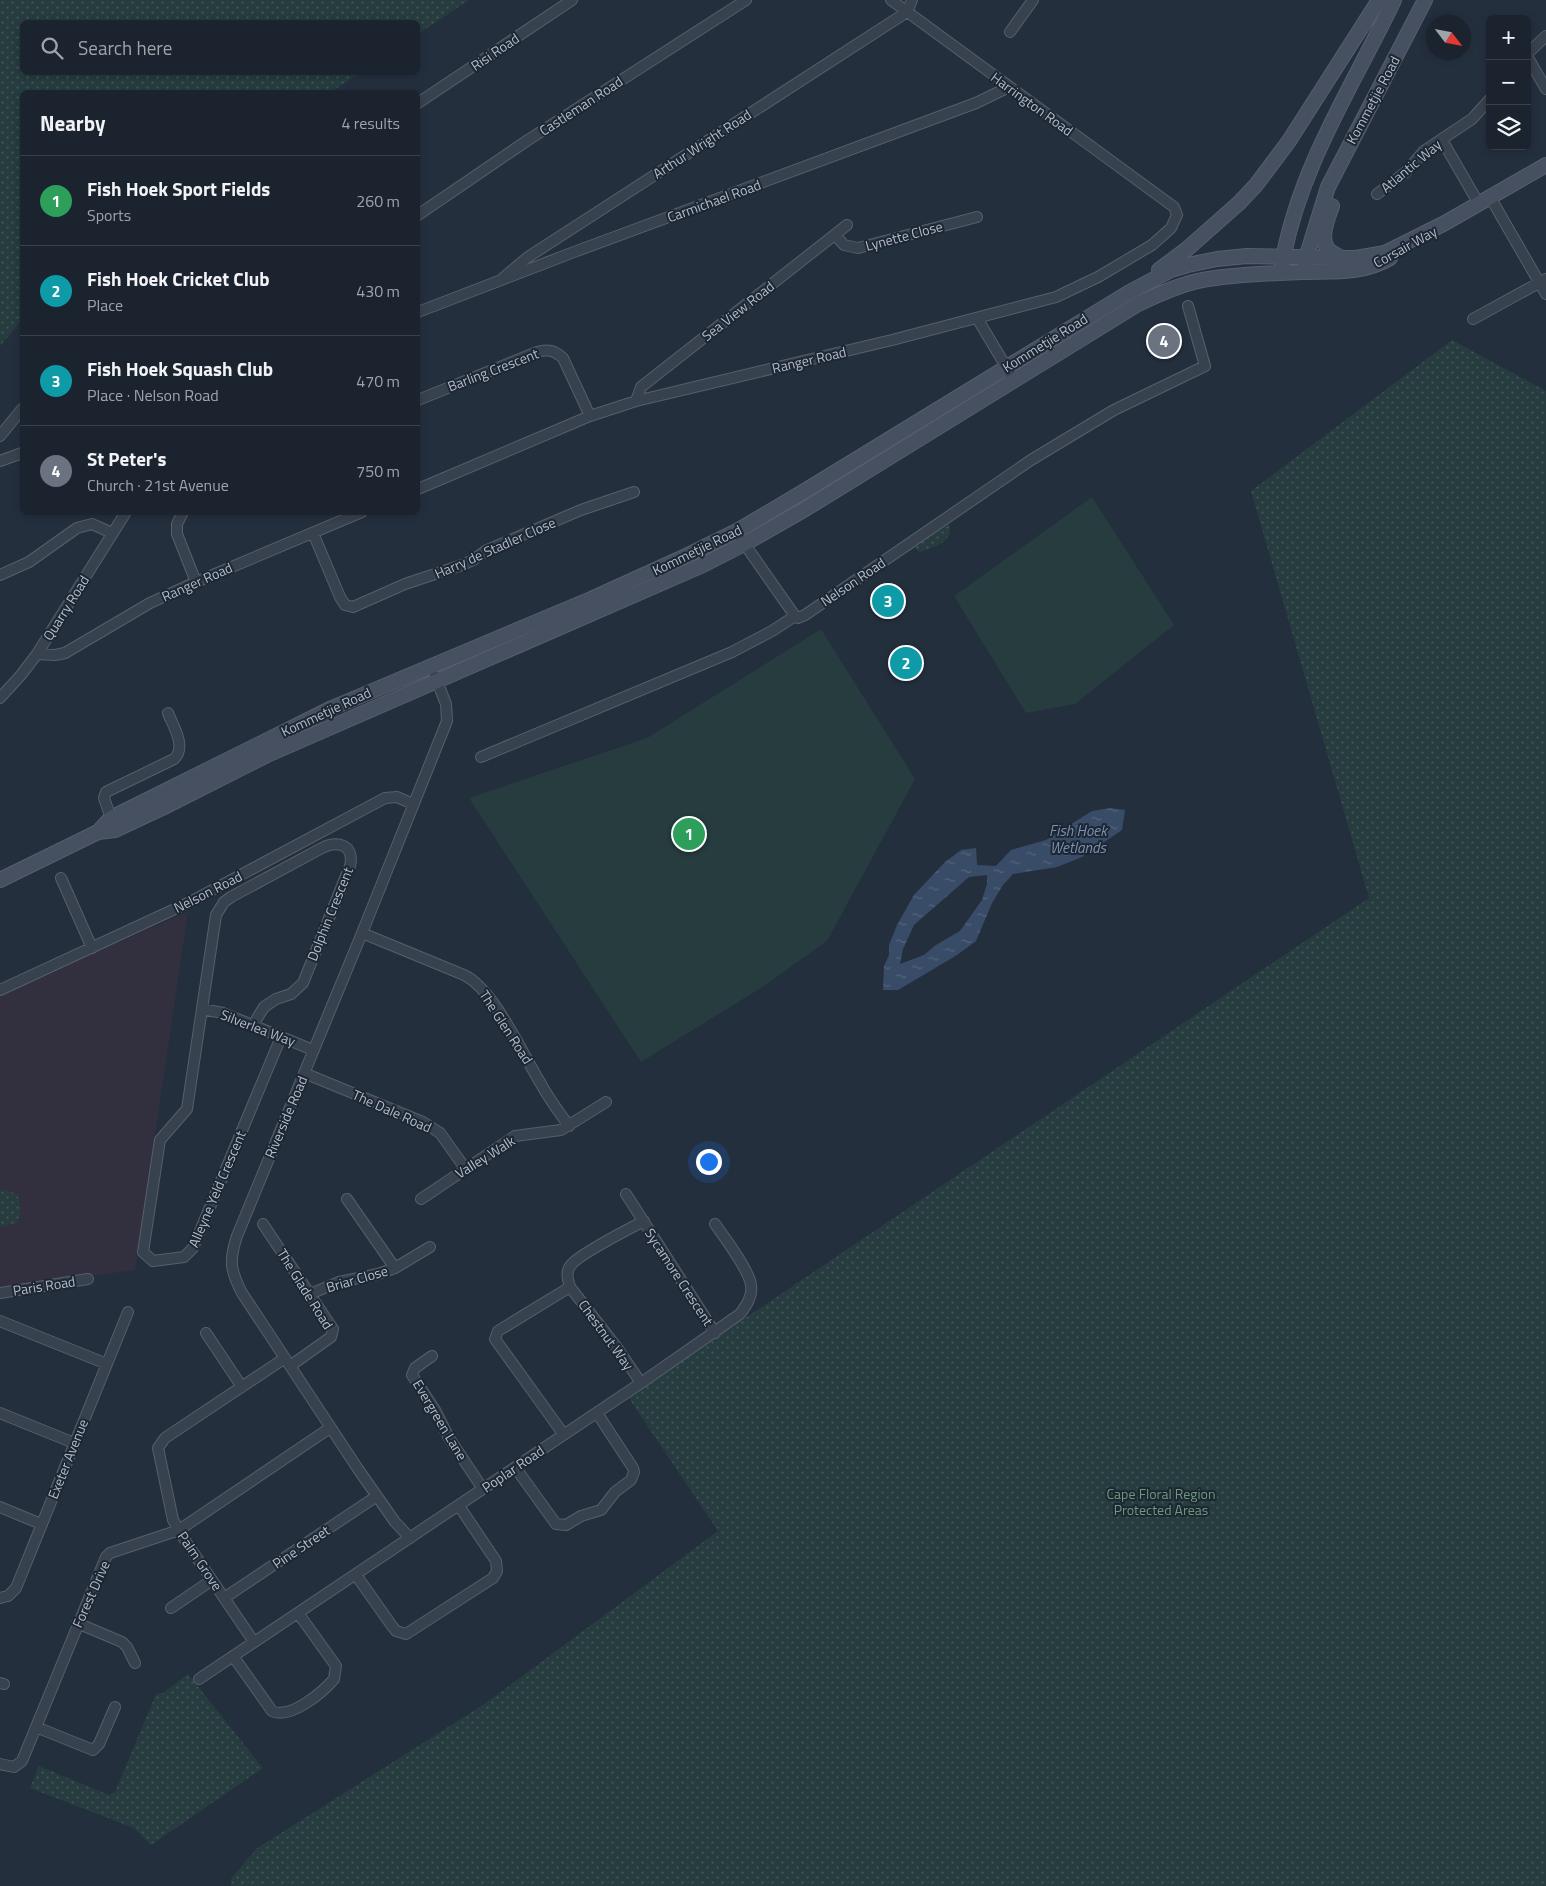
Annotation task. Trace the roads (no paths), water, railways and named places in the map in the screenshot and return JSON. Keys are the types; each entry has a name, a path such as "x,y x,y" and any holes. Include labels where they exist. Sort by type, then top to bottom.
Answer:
{"main road":[{"path":"1128,293 1187,249 1239,203 1256,185 1289,141 1379,0"},
{"name":"Kommetjie Road","path":"1280,273 1299,200 1315,156 1394,0"},
{"name":"Kommetjie Road","path":"1306,265 1328,187 1424,0"},
{"path":"1341,258 1328,249 1325,237 1327,222 1350,143"},
{"name":"Corsair Way","path":"1306,265 1341,258 1366,257 1385,253 1445,223 1546,165"},
{"name":"Corsair Way","path":"1306,265 1359,270 1384,262 1435,232 1445,223"},
{"name":"Kommetjie Road","path":"98,832 111,818 332,708 600,595 688,556 737,531 1128,293 1171,270 1217,259 1247,256 1283,256 1306,265"},
{"name":"Kommetjie Road","path":"0,880 98,832 115,830 162,808 267,755 703,565 807,508 1138,304 1160,293 1183,285 1214,278 1280,273 1306,265"}],"street":[{"name":"Risi Road","path":"420,102 572,0"},
{"name":"Castleman Road","path":"420,214 528,140 746,0"},
{"name":"Harrington Road","path":"891,0 1174,207"},
{"path":"907,12 912,0"},
{"path":"1010,32 1033,0"},
{"name":"Arthur Wright Road","path":"501,281 514,267 528,257 907,12"},
{"path":"1531,51 1546,36"},
{"path":"1530,60 1546,89"},
{"name":"Carmichael Road","path":"420,311 976,103 1009,87"},
{"name":"Atlantic Way","path":"1377,194 1406,172 1424,151 1472,119 1486,104"},
{"path":"1442,140 1543,281 1546,294"},
{"name":"Ranger Road","path":"420,488 590,416 636,401 892,340 1056,297 1098,277 1162,237 1171,228 1176,218 1174,207"},
{"name":"Lynette Close","path":"835,235 844,245 858,248 977,217"},
{"name":"Sea View Road","path":"636,401 641,386 847,225"},
{"path":"1473,319 1543,281"},
{"name":"Nelson Road","path":"481,757 732,652 772,632 794,616 798,618 805,615 1031,460 1094,421 1140,396 1205,366 1188,306"},
{"path":"977,318 1014,380"},
{"name":"Barling Crescent","path":"420,399 537,352 550,350 563,358 590,416"},
{"path":"0,436 20,411"},
{"path":"0,461 20,454"},
{"name":"Harry de Stadler Close","path":"314,533 340,597 345,605 353,607 405,584 474,560 487,550 581,510 634,492"},
{"name":"Quarry Road","path":"0,698 37,654 124,515"},
{"path":"182,515 177,524 176,534 196,582"},
{"name":"Ranger Road","path":"37,654 55,655 65,653 150,603 355,515"},
{"path":"0,575 29,562 76,528 92,524 112,533"},
{"path":"737,531 794,616"},
{"name":"Riverside Road","path":"410,1538 395,1522 287,1362 236,1282 231,1266 231,1258 237,1236 447,721 446,704 438,681 430,666"},
{"path":"111,818 104,798 106,792 174,759 179,754 181,747 168,713"},
{"name":"Nelson Road","path":"0,990 190,902 385,798 397,797 414,804"},
{"name":"Dolphin Crescent","path":"231,897 328,844 337,843 350,852 352,858 350,866 302,983 291,994 276,999 264,1007 253,1025"},
{"path":"61,878 92,948"},
{"name":"Alleyne Yeld Crescent","path":"231,897 224,902 216,915 187,1108 160,1140 143,1252 153,1261 184,1257 193,1248 280,1037"},
{"name":"The Glen Road","path":"362,933 464,974 477,982 523,1050 540,1084 569,1126"},
{"name":"Silverlea Way","path":"202,1009 223,1014 253,1025 313,1050"},
{"name":"The Dale Road","path":"304,1074 436,1129 465,1168"},
{"name":"Valley Walk","path":"421,1199 515,1136 555,1132 569,1126 606,1102"},
{"name":"Sycamore Crescent","path":"626,1194 715,1332"},
{"path":"348,1198 395,1268"},
{"name":"Sycamore Crescent","path":"570,1287 567,1271 575,1261 644,1221"},
{"name":"The Glade Road","path":"263,1224 333,1329 333,1334 328,1340 287,1362"},
{"name":"Poplar Road","path":"199,1678 459,1506 740,1314 749,1301 751,1286 747,1274 715,1224"},
{"name":"Briar Close","path":"310,1294 339,1282 378,1274 395,1268 430,1247"},
{"name":"Paris Road","path":"0,1293 88,1279"},
{"path":"564,1435 495,1339 498,1331 570,1287"},
{"name":"Chestnut Way","path":"570,1287 618,1349 641,1383"},
{"name":"Exeter Avenue","path":"0,1598 8,1596 16,1588 128,1312"},
{"path":"0,1321 107,1364"},
{"path":"206,1332 242,1387"},
{"name":"Evergreen Lane","path":"432,1356 415,1368 412,1375 435,1410 449,1438 483,1489"},
{"name":"Palm Grove","path":"254,1642 173,1520 158,1448 165,1438 242,1387 287,1362"},
{"path":"0,1413 74,1443"},
{"path":"515,1467 556,1524 566,1525 581,1516 601,1510 615,1492 631,1480 634,1472 596,1413"},
{"name":"Forest Drive","path":"0,1764 14,1767 22,1761 102,1563 110,1553 179,1530 330,1428"},
{"name":"Pine Street","path":"224,1598 377,1496"},
{"path":"356,1575 396,1631 406,1634 493,1578 497,1571 496,1561 459,1506"},
{"path":"0,1507 41,1524"},
{"path":"171,1608 212,1580"},
{"path":"233,1656 272,1711 281,1714 289,1712 309,1701 334,1679 336,1666 298,1613"},
{"path":"77,1624 125,1644 135,1663"},
{"path":"36,1727 93,1750 100,1744 115,1707"}],"water":[{"name":"Fish Hoek Wetlands","path":"1110,808 1125,810 1122,830 1082,857 1057,867 1013,874 1003,885 992,903 976,941 957,955 898,990 883,990 884,966 889,955 889,945 897,925 914,895 945,862 961,850 976,848 977,865 996,866 1011,850 1046,840 1092,811","holes":["987,875 987,884 982,900 960,931 936,945 924,955 900,964 903,949 914,925 969,877"]}],"place":[{"name":"St Peter's","path":"1164,341"},
{"name":"Fish Hoek Squash Club","path":"888,601"},
{"name":"Fish Hoek Cricket Club","path":"906,663"},
{"name":"Fish Hoek Sport Fields","path":"689,834"}],"park label":[{"name":"Cape Floral Region Protected Areas","path":"1161,1502"}]}
